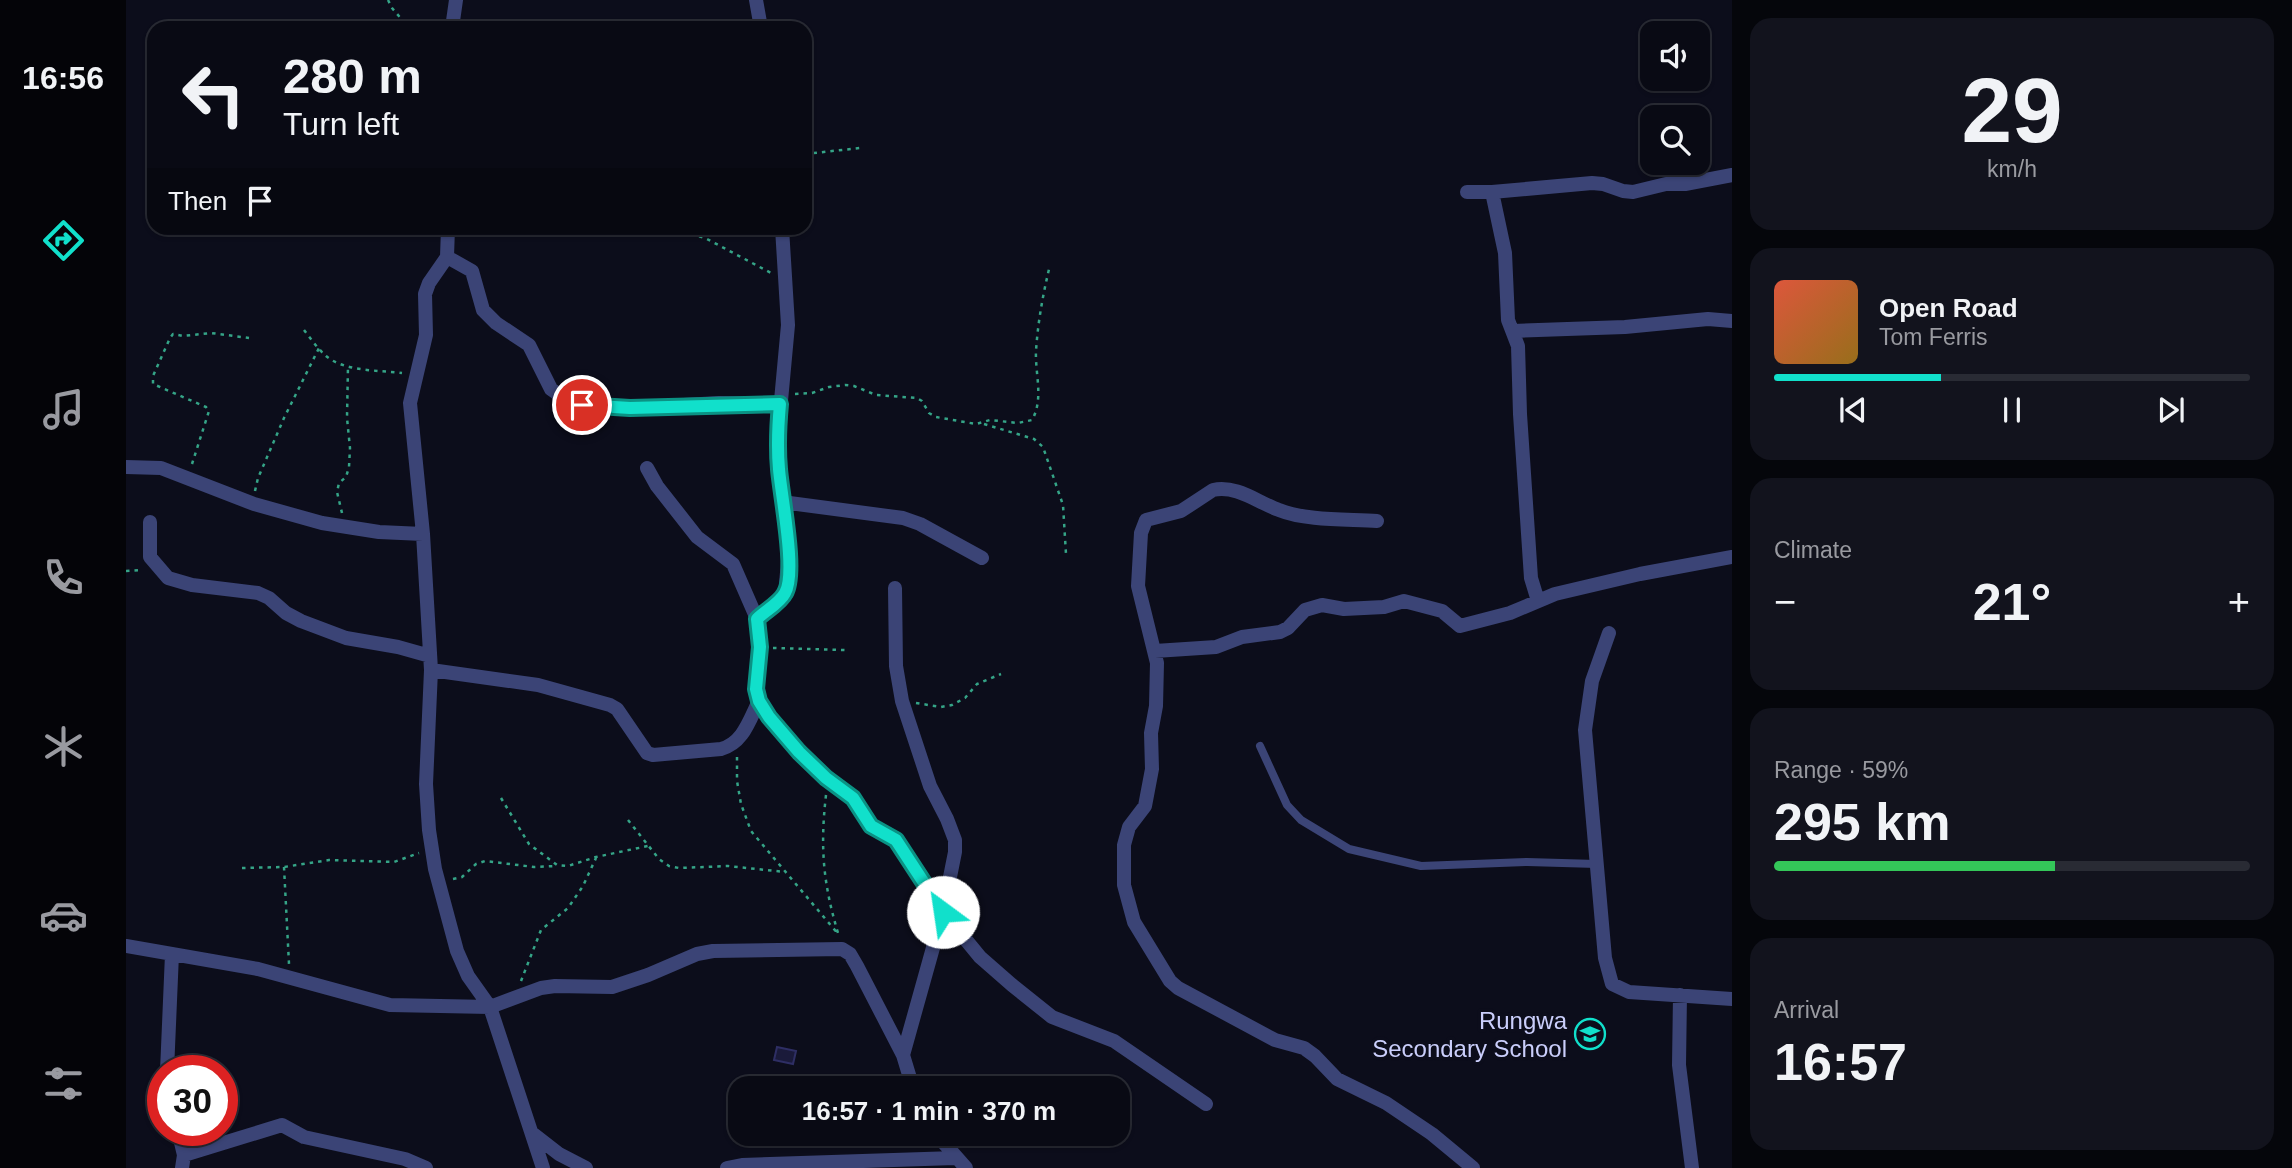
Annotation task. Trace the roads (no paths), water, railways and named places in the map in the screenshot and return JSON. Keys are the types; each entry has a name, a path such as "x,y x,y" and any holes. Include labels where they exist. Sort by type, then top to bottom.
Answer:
{"street":[{"path":"453,21 456,0"},
{"path":"756,0 760,21"},
{"path":"1467,192 1592,183 1633,192 1666,184 1685,184 1732,175"},
{"path":"1492,192 1505,253 1507,311 1518,346 1531,578 1538,601"},
{"path":"449,235 447,257 429,283 425,294 426,335 410,403 423,534 430,663 426,784 432,851 461,962 490,1007 543,1168"},
{"path":"757,619 786,591 789,551 782,502 778,433 788,326 783,235"},
{"path":"447,257 472,271 483,310 496,323 529,345 551,390 565,399 582,405 630,408 781,399"},
{"path":"1513,331 1625,327 1708,319 1732,321"},
{"path":"126,467 161,468 258,505 322,523 379,532 423,534"},
{"path":"647,468 657,486 697,537 733,564 757,619 760,647 756,689 759,701 799,752 826,778 853,798 871,826 896,840 943,912 980,957 1052,1017 1114,1041 1206,1104"},
{"path":"1377,521 1287,513 1240,492 1218,489 1181,511 1146,520 1141,533 1138,586 1155,650 1157,687 1151,733 1152,769 1149,794 1129,827 1124,845 1124,885 1134,922 1170,981 1178,988 1275,1040 1304,1048 1337,1079 1386,1103 1432,1134 1473,1168"},
{"path":"782,502 903,518 920,524 982,558"},
{"path":"150,522 150,557 168,578 192,586 258,593 301,621 346,638 398,647 430,663 538,685 610,705 617,709 647,753 653,755 721,749 736,743 759,701"},
{"path":"1155,650 1216,647 1242,637 1280,632 1288,628 1305,610 1322,605 1344,609 1384,607 1404,601 1442,611 1460,626 1510,613 1555,594 1640,573 1732,557"},
{"path":"895,588 896,666 902,701 930,786 955,840 943,912 903,1055"},
{"path":"1609,634 1592,681 1585,730 1605,958 1612,984 1629,992 1732,999"},
{"path":"126,946 258,969 390,1005 490,1007 530,990 555,986 612,987 697,954 713,951 840,942 857,966 903,1055 909,1076"},
{"path":"168,1055 172,954"},
{"path":"1680,995 1679,1065 1692,1168"},
{"path":"183,1162 282,1125 304,1137 405,1159 426,1168"},
{"path":"532,1133 559,1154 586,1168"},
{"path":"946,1146 960,1163"},
{"path":"727,1168 742,1165 960,1163"}],"lane":[{"path":"1260,746 1287,805 1301,820 1349,849 1420,866 1527,862 1597,864"}],"place":[{"name":"Rungwa Secondary School","path":"1590,1034"}]}
